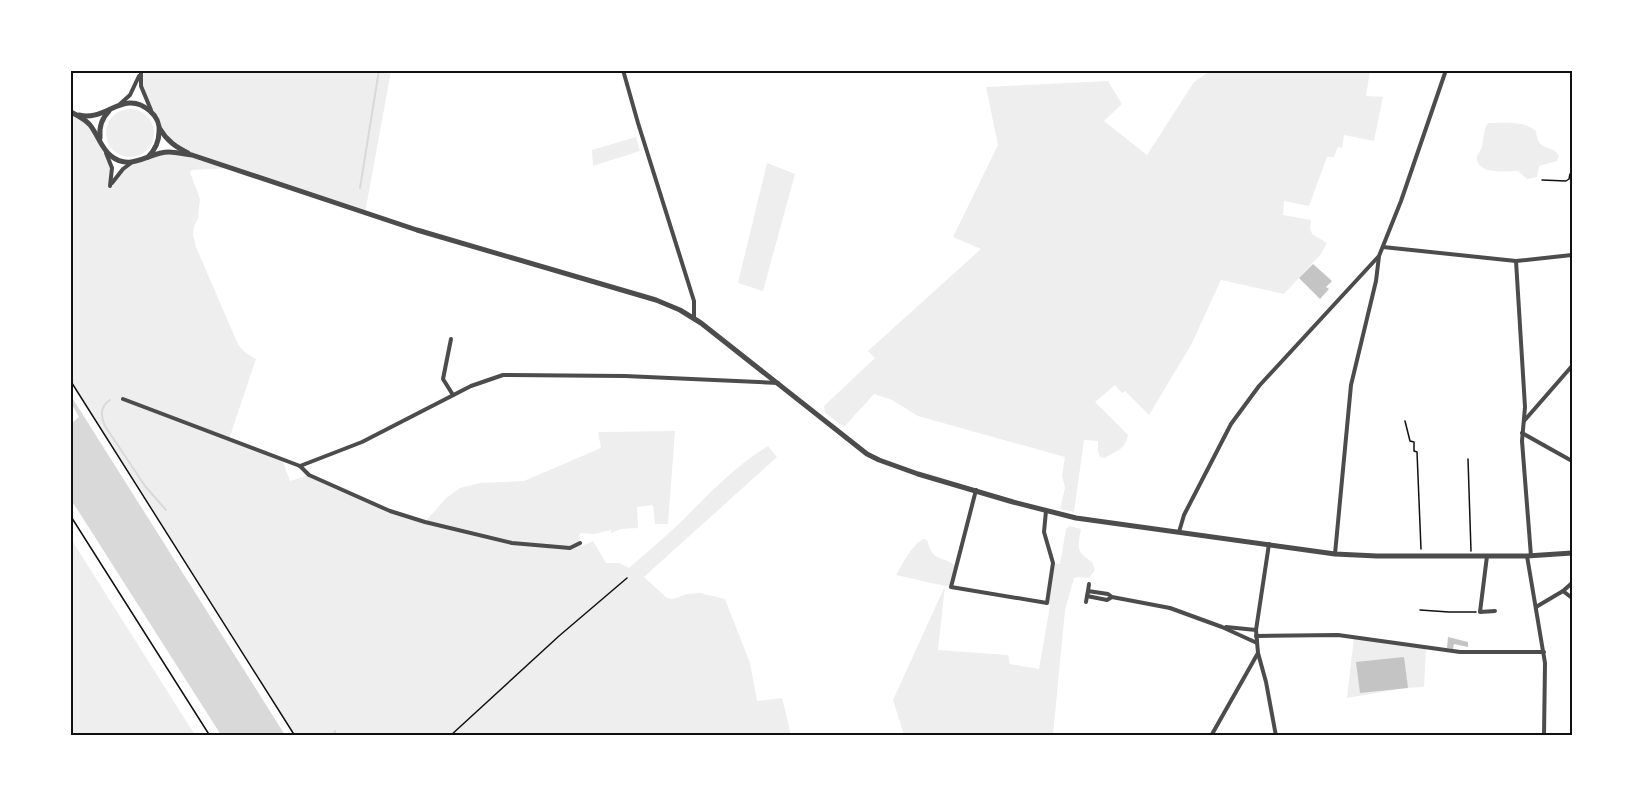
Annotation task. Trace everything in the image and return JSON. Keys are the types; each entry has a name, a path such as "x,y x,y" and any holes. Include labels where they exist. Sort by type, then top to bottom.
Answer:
{"street":[{"path":"623,70 629,96 694,301 694,318"},
{"path":"1335,554 1351,385 1376,281 1379,256 1401,201 1446,70"},
{"path":"119,105 129,95 141,71"},
{"path":"141,71 141,86 165,138 192,155 406,226 656,300 694,318 867,454 918,474 1076,518 1335,554 1529,556 1572,553"},
{"path":"71,112 87,117 97,116 119,105 136,103 153,114"},
{"path":"101,143 102,121 112,108"},
{"path":"71,112 91,126 101,143 112,168 110,186 123,169 131,163 168,152 192,155"},
{"path":"147,158 158,142 160,129"},
{"path":"104,149 112,157 131,163"},
{"path":"1383,247 1516,261 1572,255"},
{"path":"1179,532 1184,515 1239,411 1260,384 1379,256"},
{"path":"1516,261 1525,407 1522,433 1529,556 1545,663 1544,735"},
{"path":"451,339 443,379 453,395"},
{"path":"1523,421 1572,366"},
{"path":"300,466 362,442 471,386 495,377 512,374 625,376 779,383"},
{"path":"123,399 300,466 309,475 390,511 512,543 570,548 580,543"},
{"path":"1522,433 1572,461"},
{"path":"975,490 951,587 1047,603 1053,563 1044,532 1046,511"},
{"path":"1269,544 1256,636 1276,735"},
{"path":"1487,556 1480,612 1495,611"},
{"path":"1536,607 1572,583"},
{"path":"1086,602 1089,584"},
{"path":"1563,591 1572,598"},
{"path":"1088,593 1108,594 1112,597 1170,608 1257,643"},
{"path":"1222,627 1256,630"},
{"path":"1256,636 1338,635 1460,652 1544,652"},
{"path":"1211,735 1258,653"}],"path":[{"path":"1542,180 1566,181 1572,174"},
{"path":"70,380 295,735"},
{"path":"1405,421 1410,441 1414,442 1414,451 1417,452 1421,556"},
{"path":"1467,459 1472,555"},
{"path":"70,515 210,735"},
{"path":"450,735 627,578"},
{"path":"1420,610 1480,612"}],"shaded area":[{"path":"141,71 391,71 365,213 231,168 190,172 200,199 193,235 196,247 237,342 245,352 256,359 229,439 282,459 290,481 309,475 390,511 425,522 446,498 460,488 480,483 524,481 601,448 598,432 675,431 668,524 655,524 653,505 637,507 638,528 579,535 582,546 593,541 606,563 619,563 629,568 675,528 733,472 768,446 777,457 644,577 667,598 673,599 687,594 700,593 725,599 750,663 757,701 782,698 791,735 295,735 71,380 71,112 83,119 101,143 112,168 110,184 131,163 159,154 189,154 165,138 141,86"},
{"path":"1210,71 1370,71 1366,96 1383,97 1374,141 1344,135 1342,148 1338,147 1334,157 1327,157 1309,206 1284,201 1283,215 1311,220 1312,234 1327,243 1321,254 1284,294 1221,280 1191,345 1149,415 1125,391 1122,393 1115,385 1095,402 1128,435 1123,447 1105,458 1100,457 1098,441 1084,440 1074,512 1060,509 1065,488 1062,475 1065,457 918,416 892,400 874,394 844,427 825,413 824,406 875,358 868,351 981,249 953,237 998,145 986,87 1108,81 1122,104 1104,121 1147,155 1194,82"},
{"path":"125,109 135,109 147,116 154,128 154,138 147,150 135,157 125,157 110,146 106,138 106,128 117,113"},
{"path":"1488,123 1513,123 1531,127 1536,131 1537,138 1542,145 1556,152 1559,156 1557,161 1539,166 1537,177 1527,179 1518,171 1495,171 1484,168 1479,165 1477,158"},
{"path":"636,137 640,151 593,166 592,150"},
{"path":"767,163 795,174 763,291 738,283"},
{"path":"73,399 285,735 221,735 70,499 71,419 73,422 79,417 71,403"},
{"path":"1069,526 1081,529 1080,551 1092,562 1095,570 1089,578 1074,578 1065,610 1053,735 904,735 893,700 945,586 938,650 1008,655 1010,664 1039,669 1050,606 1047,603 1053,563 1060,564 1066,529"},
{"path":"71,539 195,735 71,735"},
{"path":"923,539 927,540 935,556 956,566 951,587 896,575 911,550"},
{"path":"1354,637 1426,648 1424,687 1347,698"}],"building":[{"path":"1313,264 1332,281 1326,287 1329,289 1320,299 1299,278"},
{"path":"1448,637 1468,642 1468,647 1454,644 1453,649 1447,648"},
{"path":"1404,657 1408,688 1360,693 1356,662"}],"waterway":[{"path":"360,188 379,70"},
{"path":"110,400 104,405 102,411 105,426 145,486 166,510"},
{"path":"334,736 335,731"}]}
